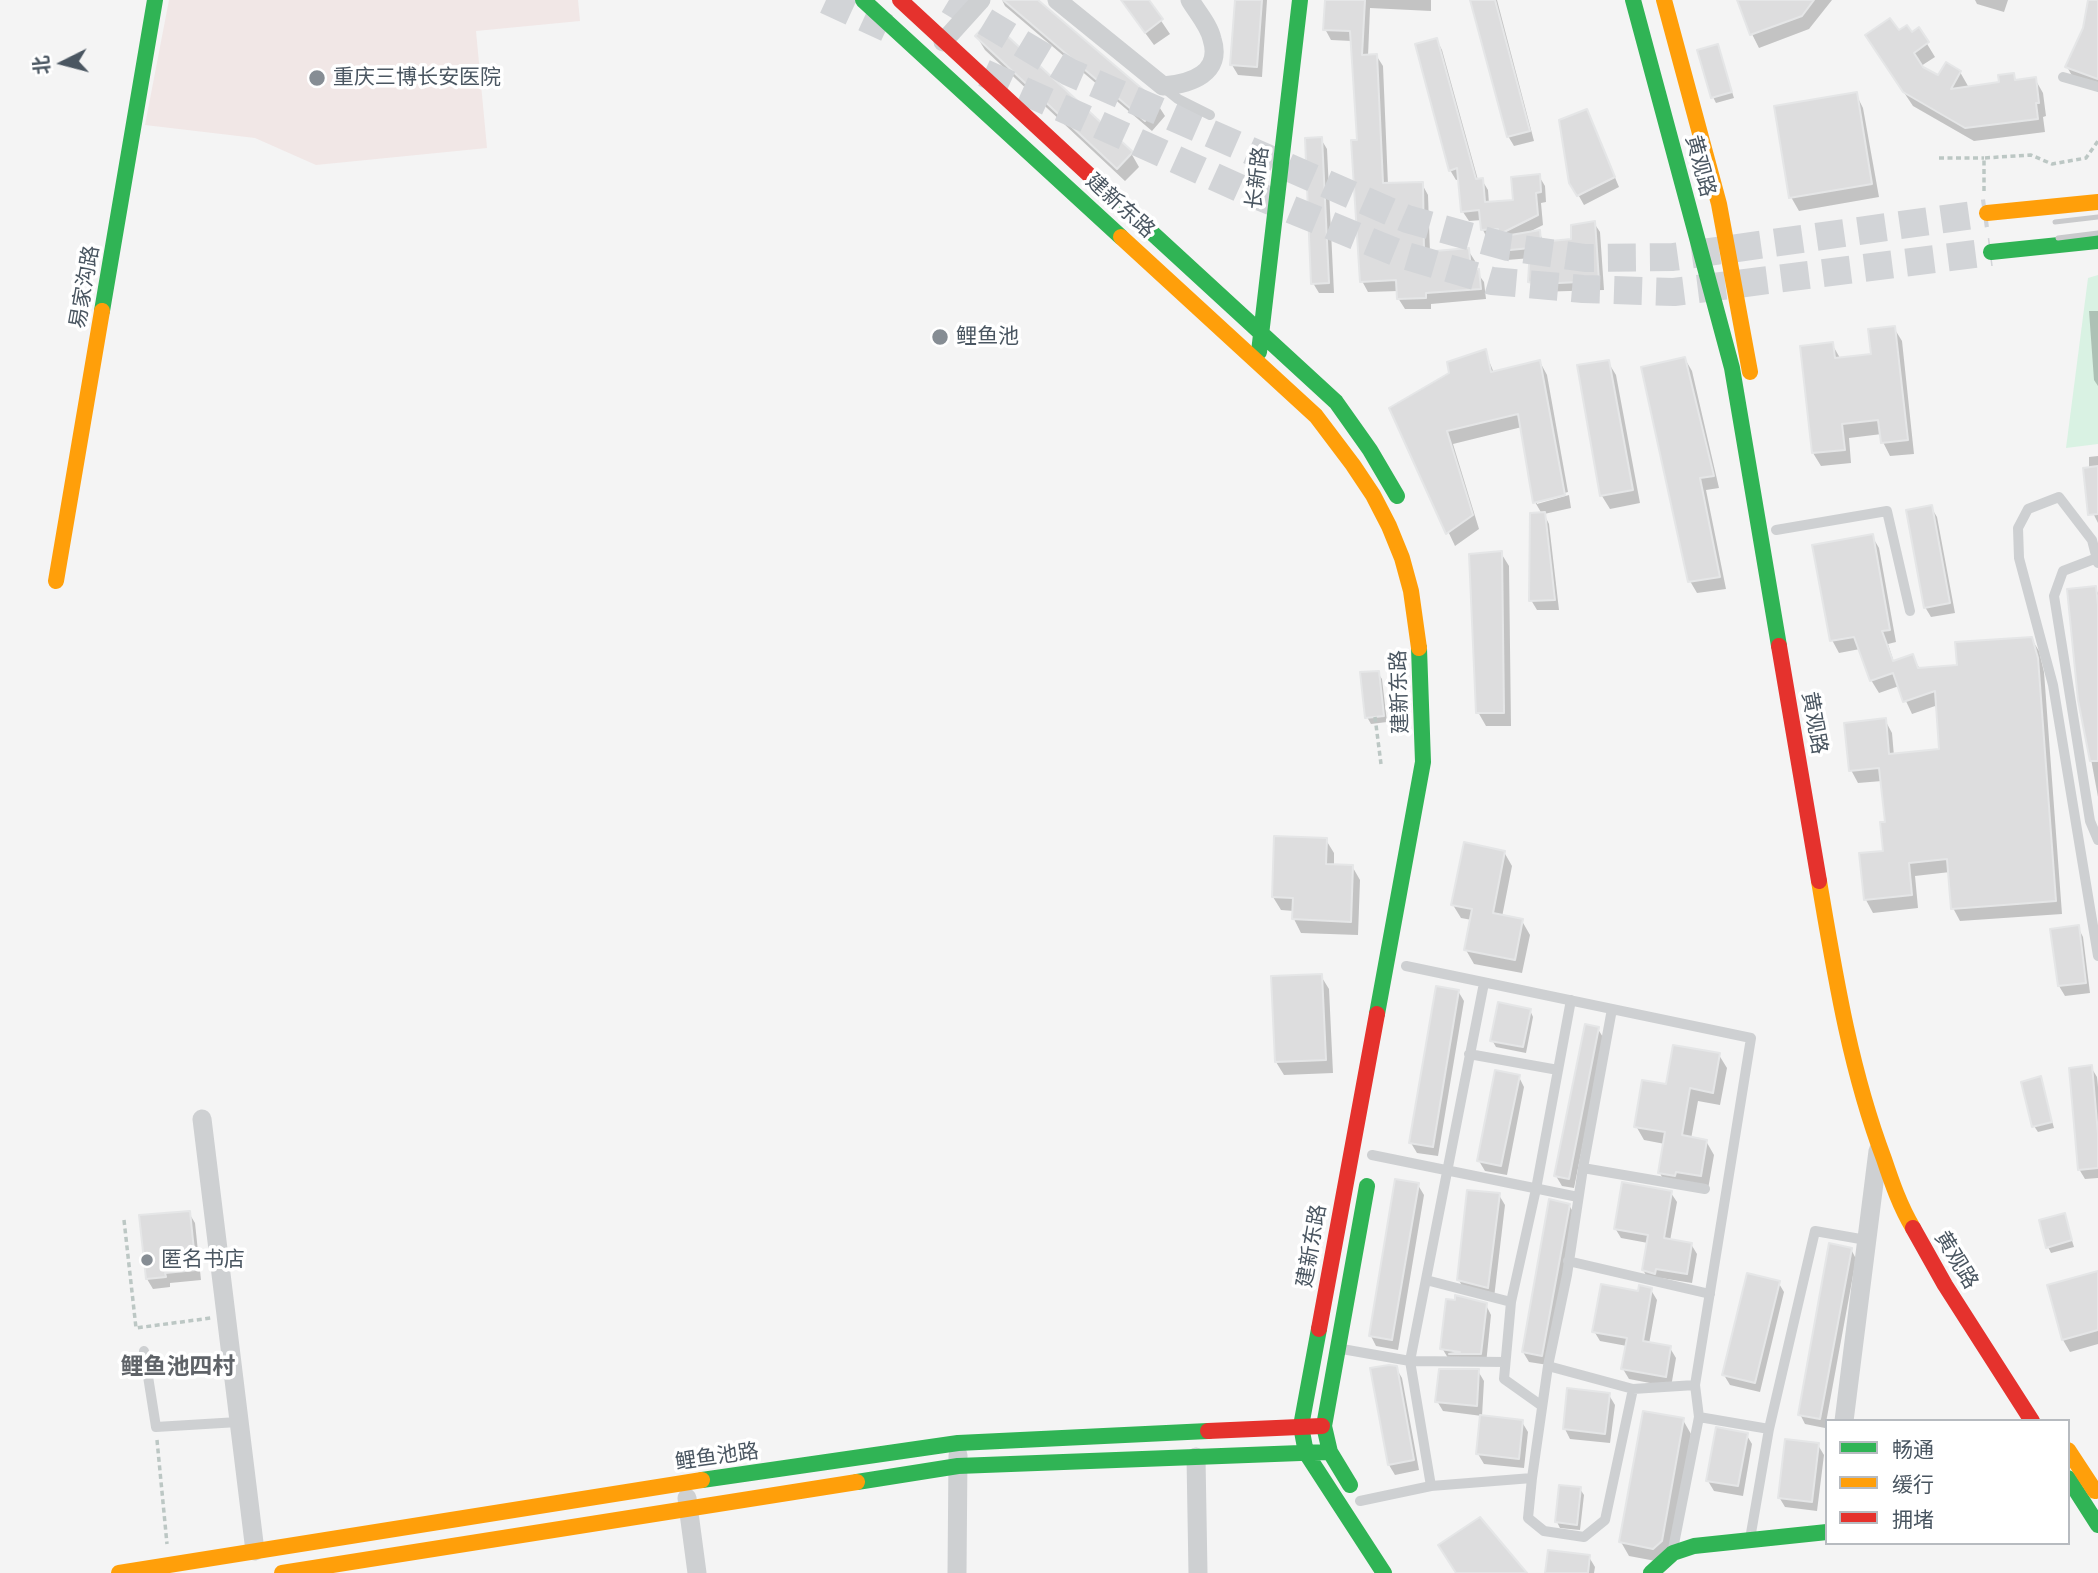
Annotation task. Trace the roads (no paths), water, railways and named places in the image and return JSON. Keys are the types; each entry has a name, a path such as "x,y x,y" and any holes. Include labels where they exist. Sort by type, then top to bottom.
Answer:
{"main road":[{"name":"易家沟路","path":"56,580 155,0"},
{"name":"建新东路","path":"863,0 1316,416 1374,496 1395,538 1409,579 1424,695 1423,762 1301,1426 1306,1453 1380,1571"},
{"name":"建新东路","path":"900,0 1336,402 1370,450 1404,510"},
{"name":"长新路","path":"1258,360 1300,0"},
{"name":"黄观路","path":"1633,0 1732,368 1842,1014 1869,1120 1909,1221 1945,1285 2041,1419"},
{"name":"黄观路","path":"1664,0 1719,204 1752,387"},
{"path":"1986,208 2098,202"},
{"path":"1991,252 2098,241"},
{"name":"黄观路","path":"1796,652 1854,1005 1879,1109 1913,1203 2041,1419"},
{"name":"建新东路","path":"1364,1506 1330,1452 1325,1426 1373,1148"},
{"name":"鲤鱼池路","path":"119,1573 685,1482 958,1443 1325,1426"},
{"path":"282,1573 958,1466 1330,1452"},
{"path":"2070,1453 2098,1496"},
{"path":"2070,1481 2098,1525"},
{"path":"1651,1573 1673,1553 1694,1545 1825,1532"}],"street":[{"path":"943,41 981,0"},
{"path":"1057,0 1163,86 1182,85 1209,70 1215,56 1212,37 1190,0"},
{"path":"202,1119 255,1551"},
{"path":"1844,1419 1879,1146"},
{"path":"957,1573 958,1443"},
{"path":"1196,1457 1198,1573"},
{"path":"685,1482 697,1573"}],"lane":[{"path":"2063,78 2098,87"},
{"path":"1163,86 1178,99 1210,115"},
{"path":"2098,840 2090,821 2054,596 2063,571 2097,560 2092,540 2059,497 2028,509 2018,528 2019,558 2053,685 2098,956"},
{"path":"1776,531 1887,511 1910,611"},
{"path":"1406,967 1751,1038 1695,1385 1699,1417 1673,1553"},
{"path":"1431,1486 1410,1361 1484,983"},
{"path":"1542,1406 1504,1379 1505,1362 1511,1303 1536,1189 1571,1000"},
{"path":"1612,1009 1548,1366 1532,1478 1528,1518 1544,1531 1584,1537 1605,1520 1633,1388"},
{"path":"1469,1054 1558,1069"},
{"path":"1373,1148 1447,1171 1578,1197"},
{"path":"1583,1168 1706,1189"},
{"path":"1750,1539 1769,1429 1815,1231 1866,1240"},
{"path":"1568,1261 1710,1294"},
{"path":"1426,1280 1511,1303"},
{"path":"1339,1348 1410,1361 1505,1362"},
{"path":"144,1351 156,1427 238,1422"},
{"path":"1548,1366 1633,1388 1695,1385"},
{"path":"1699,1417 1769,1429"},
{"path":"1364,1506 1431,1486 1532,1478"}],"tunnel":[{"path":"826,0 887,28"},
{"path":"949,0 1069,72 1407,219 1508,247 1585,258 1673,257 1987,213"},
{"path":"984,73 1246,191 1400,254 1492,281 1583,289 1674,292 1991,252"}],"railway":[{"path":"2055,222 2098,217"},
{"path":"2058,238 2098,233"}],"place":[{"name":"重庆三博长安医院","path":"317,78"},
{"name":"鲤鱼池","path":"940,337"},
{"name":"匿名书店","path":"147,1260"}],"district":[{"name":"鲤鱼池四村","path":"178,1367"}]}
